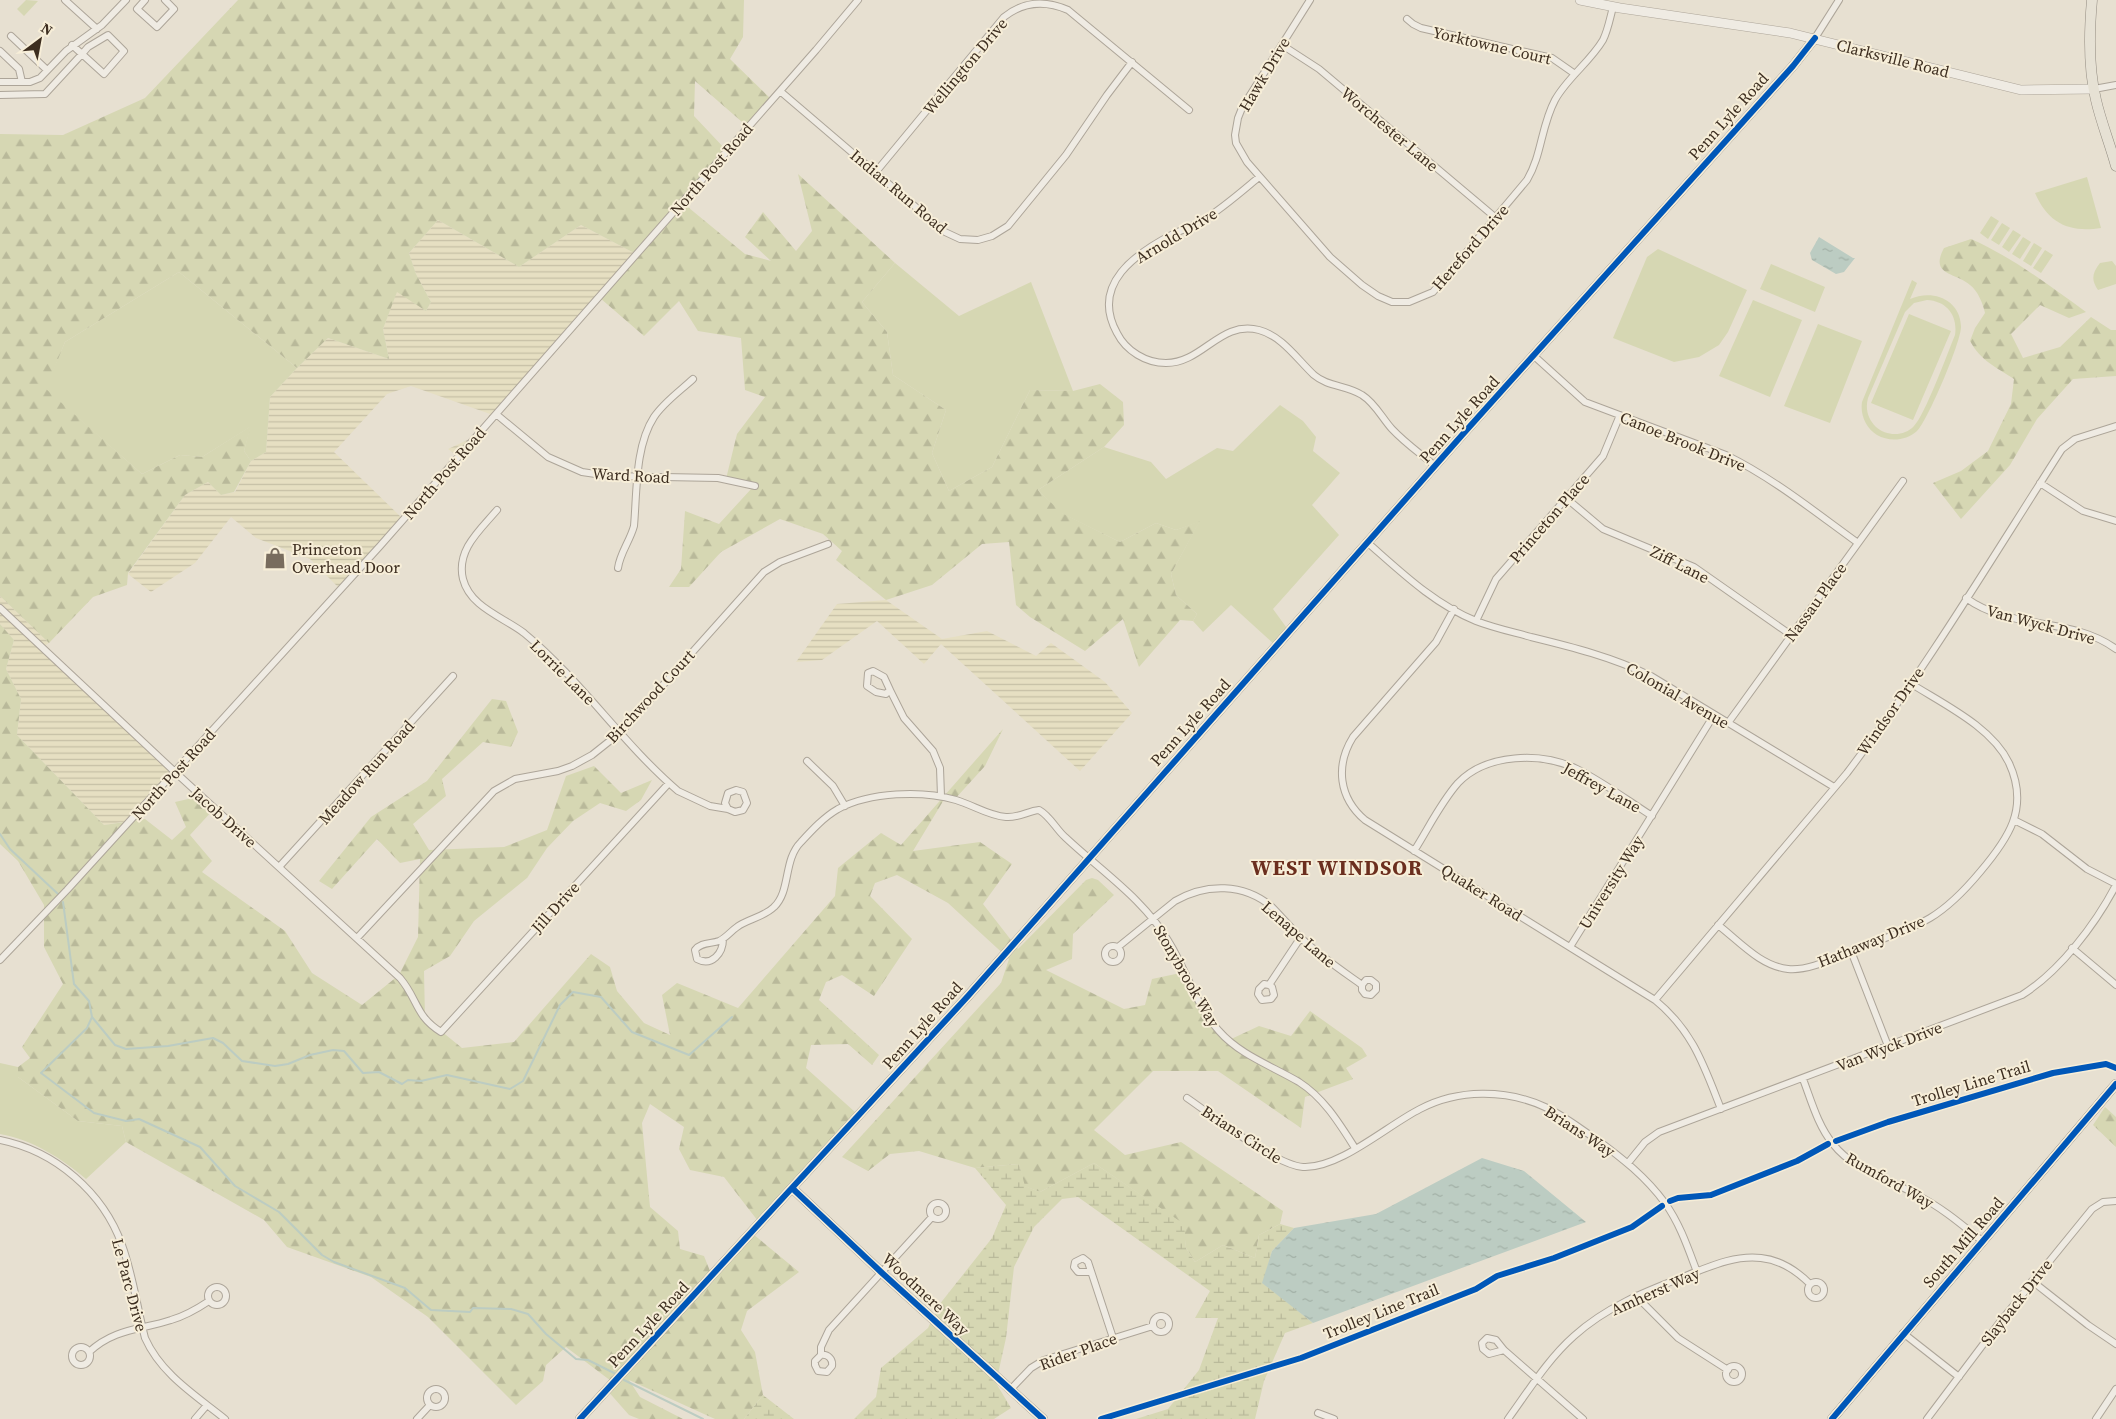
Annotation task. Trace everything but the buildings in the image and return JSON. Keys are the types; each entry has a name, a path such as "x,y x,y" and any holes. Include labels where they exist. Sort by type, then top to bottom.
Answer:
{"main road":[{"path":"2092,0 2090,57 2094,89 2116,166"}],"street":[{"path":"66,0 97,29"},
{"path":"72,45 82,54 104,74 124,51 108,35 88,47 82,54 45,94 2,95 1,82 35,80 72,45 97,29 127,0 157,27 174,9 165,0"},
{"path":"137,9 146,0"},
{"name":"North Post Road","path":"0,960 174,772 496,414 858,0"},
{"name":"Hawk Drive","path":"1259,177 1236,143 1236,126 1242,108 1310,0"},
{"name":"Clarksville Road","path":"1580,0 1613,7 1762,28 1815,38 2006,87 2034,91 2094,89 2116,85"},
{"path":"1815,38 1839,0"},
{"name":"Wellington Drive","path":"875,173 1004,17 1018,7 1043,2 1060,6 1074,14 1189,110"},
{"name":"Hereford Drive","path":"1259,177 1330,257 1370,290 1392,302 1409,302 1433,292 1533,171 1550,112 1561,91 1603,39 1613,7"},
{"name":"Yorktowne Court","path":"1407,19 1412,24 1422,28 1552,58 1575,74"},
{"path":"11,36 47,70"},
{"name":"Penn Lyle Road","path":"580,1419 968,996 1533,355 1793,66 1815,38"},
{"name":"Worchester Lane","path":"1282,45 1319,69 1496,218"},
{"path":"0,51 19,69 22,82"},
{"name":"Indian Run Road","path":"780,91 945,232 968,240 992,236 1008,226 1060,163 1132,62"},
{"name":"Arnold Drive","path":"1259,177 1212,215 1159,242 1121,271 1112,287 1109,304 1111,321 1118,337 1138,355 1146,359 1166,363 1192,357 1216,338 1232,330 1250,328 1268,333 1281,342 1322,380 1348,388 1364,396 1392,429 1435,466"},
{"name":"Canoe Brook Drive","path":"1533,355 1578,397 1592,405 1726,455 1744,464 1767,478 1858,543"},
{"path":"618,568 620,557 632,536 642,446 649,426 662,407 693,379"},
{"name":"Ward Road","path":"496,414 548,456 570,468 595,475 718,478 754,486"},
{"name":"Princeton Place","path":"1476,621 1496,579 1603,456 1620,415"},
{"name":"Windsor Drive","path":"1655,1000 1872,739 2040,483 2068,444 2082,436 2116,426"},
{"name":"Nassau Place","path":"1728,723 1902,481"},
{"path":"2040,483 2083,510 2116,521"},
{"name":"Ziff Lane","path":"1566,498 1604,529 1694,567 1792,635"},
{"name":"Lorrie Lane","path":"497,510 467,548 462,563 462,572 467,588 477,602 504,619 538,645 669,783 700,803 728,809"},
{"path":"1368,543 1410,580 1454,610"},
{"name":"Birchwood Court","path":"357,938 494,791 515,779 572,766 592,755 621,732 760,576 780,562 828,544"},
{"name":"Van Wyck Drive","path":"1966,598 1980,608 1997,615 2077,630 2099,638 2116,649"},
{"name":"Jacob Drive","path":"0,608 174,772 400,978 411,993 423,1017 441,1032"},
{"name":"Colonial Avenue","path":"1454,610 1476,621 1614,660 1651,676 1834,787"},
{"name":"Quaker Road","path":"1454,610 1443,632 1429,652 1347,746 1342,764 1344,791 1353,807 1365,820 1655,1000 1676,1019 1693,1042 1721,1109"},
{"name":"Meadow Run Road","path":"279,867 453,676"},
{"name":"Hathaway Drive","path":"1718,925 1760,959 1777,967 1787,969 1805,968 1916,926 1952,902 2000,848 2014,820 2016,807 2016,783 2010,765 1999,746 1983,730 1910,683"},
{"path":"723,939 722,948 716,957 702,962 695,957 697,947 723,939 743,923 773,908 781,896 794,849 828,816 845,806 894,794 909,793 941,796 940,768 933,751 904,718 890,690"},
{"name":"University Way","path":"1570,947 1714,715"},
{"name":"Jeffrey Lane","path":"1414,850 1459,782 1477,768 1498,760 1542,759 1566,765 1587,775 1652,816"},
{"path":"806,761 833,786 845,806"},
{"name":"Jill Drive","path":"441,1032 669,783"},
{"name":"Stonybrook Way","path":"941,796 993,815 1007,818 1018,817 1039,810 1065,837 1135,899 1153,919 1171,944 1204,1010 1219,1032 1240,1049 1310,1091 1330,1110 1355,1148"},
{"path":"2014,820 2042,834 2088,869 2116,885"},
{"name":"Van Wyck Drive","path":"1628,1163 1645,1142 1659,1132 2022,995 2047,976 2072,948 2100,912 2116,885"},
{"name":"Lenape Lane","path":"1118,947 1185,895 1204,889 1225,888 1243,891 1263,901 1300,938 1325,959 1362,984"},
{"path":"1269,985 1300,938"},
{"path":"2072,948 2116,985"},
{"path":"1851,951 1888,1046"},
{"name":"Rumford Way","path":"1803,1079 1825,1132 1845,1157 1860,1167 1936,1206 1982,1241"},
{"name":"South Mill Road","path":"1832,1419 2116,1084"},
{"name":"Brians Way","path":"1355,1148 1420,1108 1434,1102 1462,1096 1490,1094 1515,1097 1544,1106 1568,1120 1628,1163 1651,1186 1665,1204 1684,1236 1697,1272"},
{"name":"Brians Circle","path":"1186,1098 1278,1159 1293,1165 1302,1167 1321,1165 1338,1159 1355,1148"},
{"name":"Le Parc Drive","path":"0,1140 31,1150 56,1163 79,1181 99,1203 122,1243 142,1326 150,1350 161,1366 225,1419"},
{"name":"Woodmere Way","path":"792,1188 881,1272 1043,1419"},
{"name":"Slayback Drive","path":"1927,1419 2032,1281 2092,1209 2103,1202 2116,1201"},
{"path":"821,1355 821,1347 834,1323 932,1217"},
{"name":"Amherst Way","path":"1508,1419 1559,1350 1586,1326 1612,1308 1636,1296 1730,1260 1762,1258 1792,1268 1810,1284"},
{"path":"1091,1272 1113,1338"},
{"path":"2032,1281 2088,1325 2116,1344"},
{"path":"1636,1296 1678,1338 1728,1370"},
{"path":"90,1352 108,1338 121,1332 184,1316 209,1301"},
{"name":"Rider Place","path":"1010,1390 1031,1368 1044,1360 1153,1326"},
{"path":"1903,1333 1959,1377"},
{"path":"1504,1350 1583,1419"},
{"path":"2096,1419 2116,1390"},
{"path":"194,1419 207,1405"},
{"path":"417,1419 430,1405"},
{"path":"1318,1413 1334,1419"}],"shaded area":[{"path":"438,220 519,267 581,225 636,254 460,458 448,449 476,436 490,414 411,386 387,394 334,452 403,519 341,590 310,559 256,538 231,517 195,563 151,592 128,574 185,495 208,482 221,495 235,492 251,461 266,452 270,397 328,338 389,359 383,329 397,291 426,311 431,302 416,274 409,253"},
{"path":"0,596 49,643 43,647 174,772 129,821 104,825 17,735 21,699 6,669 14,640 0,624"},
{"path":"886,600 942,639 987,631 1036,656 1051,643 1105,682 1132,713 1080,771 941,644 924,664 877,621 822,660 796,662 837,604"}],"green space":[{"path":"26,0 38,1 24,16 17,9"},
{"path":"238,0 744,0 743,37 730,59 773,101 749,128 695,81 694,116 727,151 683,203 745,254 771,261 745,237 763,212 796,251 812,231 798,174 895,263 862,302 887,332 893,375 946,410 932,453 949,491 992,467 1030,390 1073,391 1100,384 1123,402 1124,425 1104,447 1038,490 1062,513 1120,542 1156,523 1176,530 1200,521 1171,574 1176,595 1197,614 1193,621 1180,620 1139,667 1123,619 1085,651 1030,617 1016,605 1009,542 982,544 932,585 886,600 836,560 842,551 823,534 780,519 721,552 689,587 669,587 681,569 685,511 719,524 752,488 726,479 737,434 765,397 745,390 741,338 698,331 679,301 644,336 600,298 636,254 581,225 519,267 438,220 409,253 416,274 431,302 426,311 397,292 383,329 389,359 328,338 297,368 179,272 65,342 46,389 142,474 180,455 202,457 251,426 244,451 251,461 234,492 221,495 208,482 185,495 128,573 127,585 93,597 49,643 0,596 0,134 63,135 145,98"},
{"path":"2087,177 2101,228 2079,229 2061,224 2046,212 2035,193"},
{"path":"1991,216 1999,221 1988,239 1980,233"},
{"path":"2002,223 2010,228 1999,245 1991,240"},
{"path":"2013,230 2021,235 2009,252 2002,247"},
{"path":"2023,237 2031,242 2020,259 2012,254"},
{"path":"1971,239 2016,263 2086,312 2069,318 2040,305 2011,334 2023,358 2060,347 2091,317 2111,330 2116,330 2116,376 2073,379 2037,419 2010,465 1961,519 1933,483 1961,471 1988,451 2011,404 2014,379 1989,363 1974,348 1970,341 1975,328 1985,313 1978,294 1964,281 1942,269 1940,264 1940,257 1944,248"},
{"path":"2034,243 2042,248 2031,266 2023,261"},
{"path":"1658,249 1747,290 1728,332 1719,345 1699,357 1674,362 1613,338 1647,257"},
{"path":"2045,250 2053,255 2041,273 2033,268"},
{"path":"2112,261 2116,266 2116,284 2098,290 2093,280 2095,270 2100,263"},
{"path":"895,263 959,316 1031,282 1073,391 1030,390 992,467 949,491 932,453 946,410 893,375 887,332 862,302"},
{"path":"1771,264 1825,287 1815,312 1760,289"},
{"path":"179,272 297,368 270,397 266,452 251,461 244,451 250,427 202,457 180,455 142,474 45,389 65,342"},
{"path":"1912,280 1917,283 1910,299 1927,295 1936,296 1950,303 1956,309 1959,317 1960,334 1936,398 1917,431 1903,439 1887,439 1877,435 1865,421 1862,412 1862,402","holes":["1927,300 1934,301 1950,311 1955,322 1955,335 1919,420 1910,430 1900,434 1890,434 1880,430 1871,421 1867,410 1868,398 1905,312 1914,303"]},
{"path":"1753,300 1802,320 1770,397 1719,376"},
{"path":"1909,314 1951,331 1913,420 1871,403"},
{"path":"1818,324 1862,341 1830,423 1784,406"},
{"path":"1280,405 1303,421 1316,437 1313,451 1340,473 1312,505 1339,535 1273,609 1289,631 1276,646 1231,605 1203,632 1193,621 1197,614 1176,595 1171,574 1199,522 1176,530 1156,523 1120,542 1061,513 1038,490 1104,447 1151,462 1166,479 1217,448 1233,451"},
{"path":"0,624 14,640 6,669 21,699 17,735 104,825 145,819 172,840 186,827 175,802 197,797 214,809 190,835 212,861 202,872 285,931 312,973 362,1005 399,975 418,937 420,859 400,863 377,839 332,889 319,881 371,817 427,781 492,699 506,701 518,732 511,747 483,742 442,779 446,796 413,824 429,850 504,847 547,830 566,776 594,766 621,793 652,780 641,800 626,811 600,803 573,821 547,848 527,878 474,921 450,956 424,971 425,1018 462,1048 514,1042 591,954 610,967 617,991 644,1023 670,1035 662,995 677,983 738,1008 835,896 838,868 881,833 901,845 1003,729 985,766 954,800 945,798 913,851 980,842 1012,864 983,904 1018,949 1086,880 1092,878 1098,880 1114,895 1073,934 1072,959 1046,970 1124,1009 1145,1005 1152,979 1185,972 1205,1012 1227,1041 1259,1026 1291,1036 1310,1011 1362,1048 1367,1056 1346,1068 1353,1079 1305,1097 1301,1128 1218,1071 1153,1071 1094,1130 1125,1155 1181,1142 1283,1211 1280,1224 1259,1235 1255,1258 1223,1245 1195,1262 1186,1248 1183,1224 1094,1163 1040,1192 1024,1186 1019,1164 975,1168 919,1151 890,1154 868,1171 842,1157 1001,983 1009,959 948,903 897,875 875,883 870,896 912,939 874,996 842,975 826,982 819,1000 879,1055 872,1065 848,1044 811,1045 806,1068 855,1112 761,1225 724,1177 690,1170 679,1149 684,1127 650,1104 642,1123 650,1207 678,1231 680,1249 704,1256 712,1276 753,1234 799,1272 747,1311 741,1330 755,1352 763,1395 744,1419 715,1419 629,1380 640,1397 683,1419 639,1419 629,1415 606,1389 611,1381 566,1347 546,1365 543,1381 516,1405 428,1317 371,1277 287,1247 264,1220 126,1142 122,1126 78,1121 18,1077 18,1067 30,1058 22,1047 63,984 44,947 44,905 18,861 0,844"},
{"path":"0,1063 18,1067 18,1077 78,1121 122,1126 126,1142 86,1179 67,1164 35,1145 0,1134"},
{"path":"2105,1107 2116,1117 2116,1147 2093,1125"},
{"path":"1094,1163 1184,1224 1186,1248 1195,1262 1223,1245 1255,1258 1259,1235 1280,1224 1294,1228 1272,1251 1263,1283 1313,1323 1285,1333 1264,1381 1255,1419 1136,1419 1168,1409 1199,1370 1218,1318 1195,1318 1210,1291 1078,1197 1062,1199 1034,1227 1014,1267 1006,1338 996,1383 1011,1408 994,1419 854,1419 876,1397 881,1368 928,1328 939,1305 992,1238 1006,1205 975,1168 1019,1164 1025,1186 1040,1192"},
{"path":"763,1395 794,1419 744,1419"}],"water":[{"path":"1819,237 1855,258 1844,272 1836,274 1812,260 1810,253"},
{"path":"1482,1158 1524,1171 1586,1222 1313,1323 1262,1283 1272,1251 1294,1228 1376,1214"}],"waterway":[{"path":"0,834 10,849 58,894"},
{"path":"63,902 74,984 89,1001 92,1017 115,1045 126,1049 168,1046 213,1038 223,1043 242,1061 275,1066 288,1064 310,1055 333,1050 344,1051 363,1073 379,1072 402,1084 408,1080 421,1081 447,1075 510,1089 523,1081 560,1005 573,992 601,997 632,1032 689,1055 732,1017"},
{"path":"92,1017 87,1028 41,1073 94,1113 126,1121 139,1119 200,1147 235,1186 279,1212 322,1255 334,1262 405,1288 431,1310 470,1312 473,1308 511,1309 528,1314 546,1334 576,1359 588,1360 614,1373"},
{"path":"624,1380 703,1419"}],"cycle path":[{"path":"580,1419 968,996 1463,434 1793,66 1815,38"},
{"name":"Trolley Line Trail","path":"1836,1141 1888,1122 2053,1073 2106,1064 2116,1068"},
{"path":"1832,1419 2116,1084"},
{"path":"1670,1201 1678,1198 1711,1195 1797,1161 1828,1144"},
{"path":"792,1188 881,1272 1043,1419"},
{"name":"Trolley Line Trail","path":"1101,1419 1301,1358 1476,1289 1497,1276 1554,1258 1632,1227 1662,1206"}],"place":[{"name":"Princeton Overhead Door","path":"275,558"}],"district":[{"name":"WEST WINDSOR","path":"1337,867"}]}
